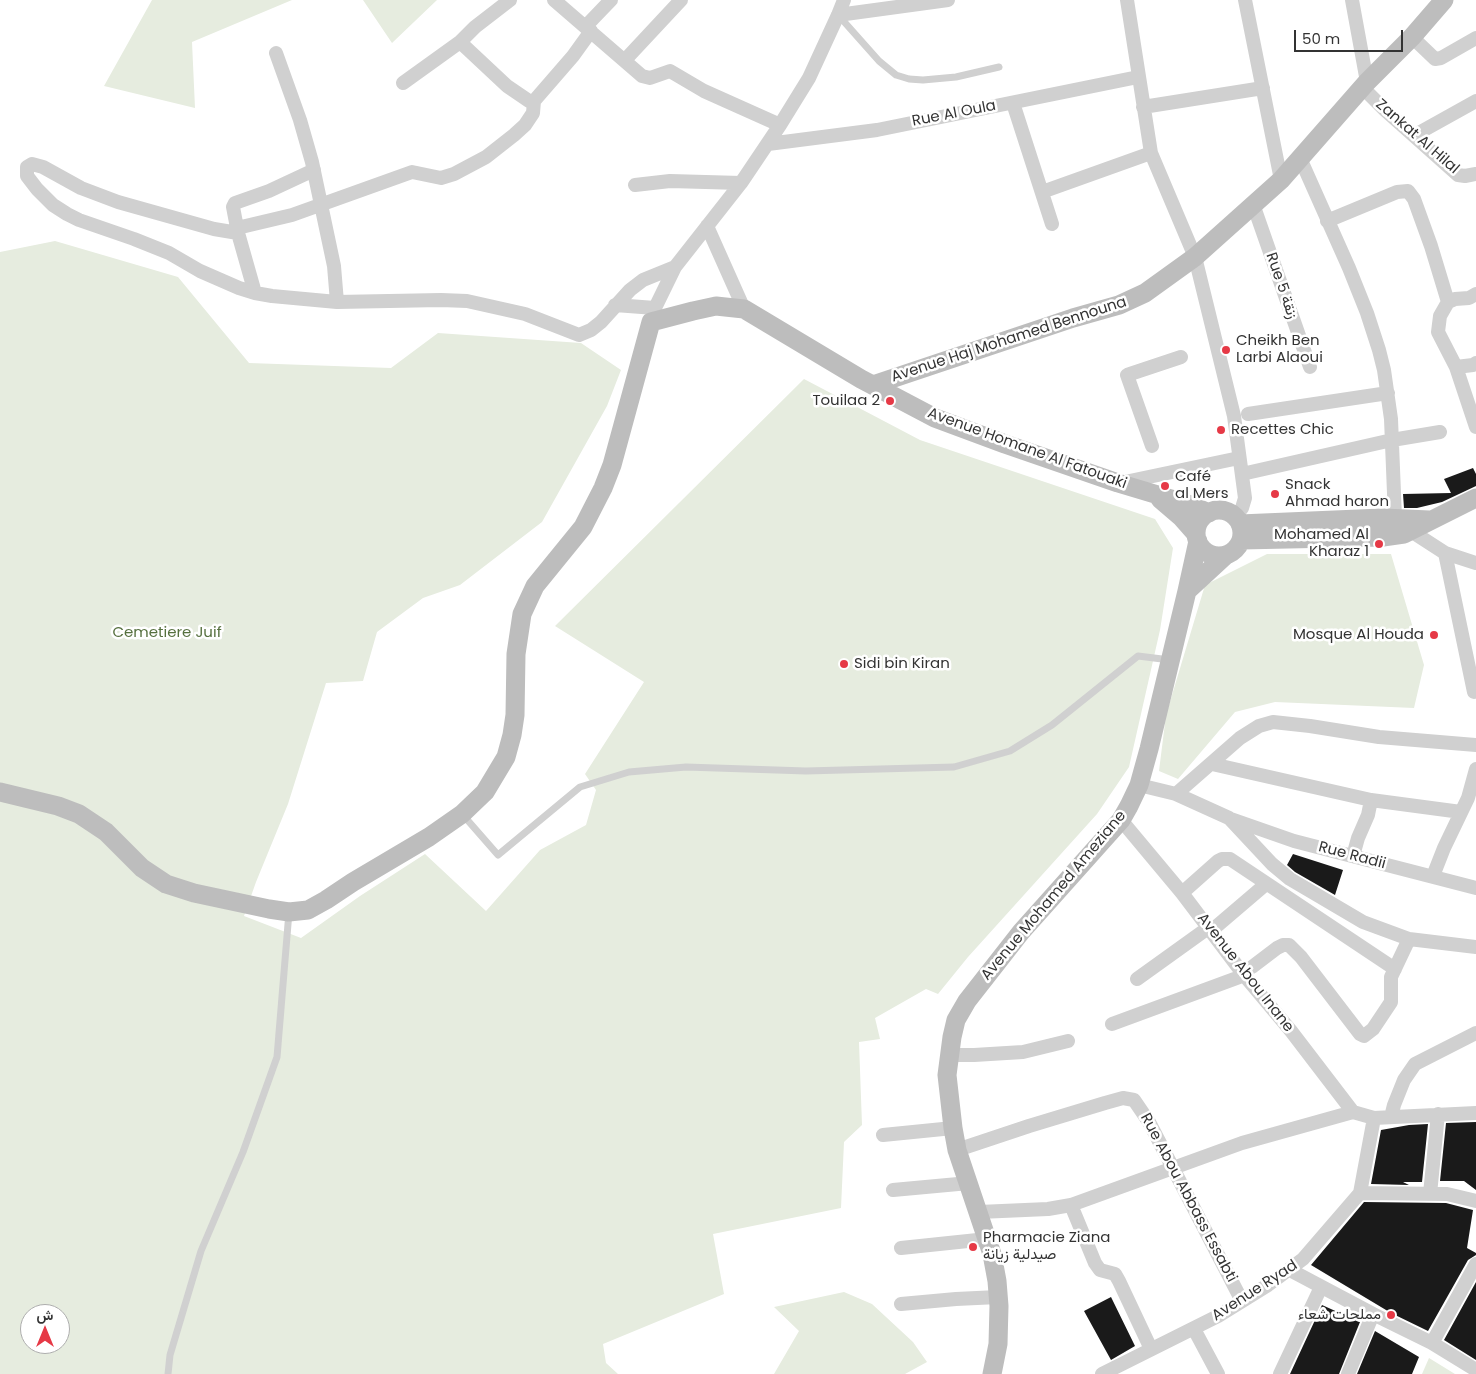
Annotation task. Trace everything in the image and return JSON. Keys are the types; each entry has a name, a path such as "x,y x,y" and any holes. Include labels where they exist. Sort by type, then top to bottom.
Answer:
{"street":[{"path":"403,83 460,42 475,27 510,0"},
{"path":"554,0 642,76 650,78 666,72 673,72 704,91 780,125"},
{"path":"611,0 588,28 573,56 534,101 533,112 525,124 502,145 470,167 441,178 412,172 292,215 237,231 214,229 118,202 81,188 43,167 32,164 26,168 27,176 36,189 53,206 79,220 134,239 169,254 220,280 256,293 272,296 336,302 467,301 525,314 578,335 596,326 630,290 643,280 675,267"},
{"path":"625,60 681,0"},
{"path":"0,792 42,802 79,814 106,832 142,868 166,884 194,893 289,912 308,910 326,900 429,837 462,814 485,792 506,757 515,715 516,654 522,614 535,586 583,527 603,488 612,465 653,315 675,267 741,183 768,144 808,78 844,0"},
{"path":"838,16 948,0"},
{"path":"1127,0 1151,153 1195,257 1227,380 1234,416 1245,500 1242,508 1239,527 1233,552 1218,556 1209,554 1202,549 1197,537 1198,525 1202,518 1209,513 1223,511 1239,527 1383,537 1404,534 1405,523 1392,440 1388,393 1379,350 1367,312 1300,158"},
{"path":"1245,0 1281,180"},
{"path":"1352,0 1365,84"},
{"name":"Avenue Haj Mohamed Bennouna","path":"873,385 1130,301 1145,293 1195,257 1281,180 1365,84 1412,37 1444,0"},
{"path":"1412,37 1436,59 1476,38"},
{"path":"460,42 507,86 529,101 534,101"},
{"path":"276,53 300,120 314,170 334,266 336,302"},
{"name":"Rue Al Oula","path":"768,144 877,130 1138,77"},
{"name":"Zankat Al Hilal","path":"1365,84 1385,110 1458,175 1476,174"},
{"path":"1143,107 1264,88"},
{"path":"1414,135 1476,101"},
{"path":"1013,103 1052,224"},
{"path":"1042,192 1151,153"},
{"path":"256,293 237,231 233,207 235,202 269,191 314,170"},
{"path":"635,185 670,181 741,183"},
{"path":"1327,221 1397,192 1408,191 1414,199 1448,302"},
{"name":"Rue 5 زنقة","path":"1253,204 1310,367"},
{"path":"707,226 744,309"},
{"path":"1474,300 1455,299 1448,302 1440,316 1438,332 1456,367 1474,418"},
{"path":"615,305 653,315"},
{"name":"Avenue Homane Al Fatouaki","path":"653,315 716,306 744,309 873,385 935,418 1005,444 1118,483 1188,504 1209,513"},
{"path":"1152,446 1127,375 1181,357"},
{"path":"1456,367 1476,363"},
{"path":"1248,414 1388,393"},
{"path":"1242,474 1392,440 1440,432"},
{"path":"1118,483 1239,458"},
{"name":"Avenue Homane Al Fatouaki","path":"1156,494 1181,517 1197,537"},
{"path":"1405,523 1430,520 1476,498"},
{"path":"1405,523 1445,553 1476,563"},
{"name":"Avenue Mohamed Ameziane","path":"992,1374 998,1344 998,1297 995,1266 979,1212 957,1150 952,1128 948,1085 949,1055 956,1020 967,1001 1021,932 1121,820 1139,785 1171,660 1197,537"},
{"path":"1445,553 1474,692"},
{"path":"1187,591 1226,555"},
{"path":"1176,794 1240,738 1254,728 1273,722 1379,737 1476,745"},
{"path":"1212,764 1370,800 1461,812"},
{"path":"1433,876 1470,792 1476,769"},
{"name":"Rue Radii","path":"1139,785 1176,794 1229,818 1294,841 1476,888"},
{"path":"1354,856 1358,838 1368,815 1370,800"},
{"path":"1229,818 1272,864 1290,879 1363,922 1409,939 1476,947"},
{"name":"Avenue Abou Inane","path":"1121,820 1182,893 1210,930 1249,971 1291,1031 1353,1112"},
{"path":"1182,893 1222,859 1230,859 1395,969"},
{"path":"1137,979 1210,930 1266,884"},
{"path":"1112,1024 1249,971 1277,948 1289,945 1301,957 1360,1034 1364,1036 1373,1029 1391,1002 1390,982 1409,939"},
{"path":"1391,1117 1404,1080 1415,1064 1476,1033"},
{"path":"949,1055 1023,1052 1068,1041"},
{"name":"Rue Abou Abbass Essabti","path":"957,1150 1105,1103 1128,1098 1134,1100 1140,1107 1242,1301"},
{"path":"979,1212 1048,1209 1071,1205 1242,1143 1353,1112 1374,1118 1476,1113"},
{"path":"1430,1194 1438,1114"},
{"name":"Avenue Ryad","path":"1102,1374 1194,1328 1242,1301 1290,1270 1303,1259 1360,1193 1374,1118"},
{"path":"884,1135 952,1128"},
{"path":"894,1190 969,1183"},
{"path":"1360,1193 1452,1195 1476,1201"},
{"path":"1071,1205 1095,1263 1100,1270 1115,1274 1120,1281 1151,1350"},
{"path":"901,1248 987,1239"},
{"path":"1432,1343 1476,1264"},
{"path":"1290,1270 1432,1343 1476,1370"},
{"path":"1280,1374 1320,1287"},
{"path":"901,1304 956,1298 998,1297"},
{"path":"1348,1374 1373,1314"},
{"path":"1194,1328 1218,1374"}],"lane":[{"path":"838,16 887,68 902,77 923,80 948,78 999,67"},
{"path":"462,814 498,855 580,787 629,772 686,767 812,771 954,767 1010,751 1052,725 1138,656 1171,660"},
{"path":"168,1374 170,1355 201,1252 243,1152 277,1057 289,912"}],"green space":[{"path":"152,0 292,0 192,42 195,108 104,86"},
{"path":"363,0 437,0 392,43"},
{"name":"Cemetiere Juif","path":"55,241 178,277 249,363 391,368 438,333 581,343 621,370 607,406 542,522 460,585 423,598 377,632 363,681 326,683 288,804 244,916 301,938 360,896 425,854 486,911 540,850 586,825 596,790 585,774 644,682 555,626 804,379 920,440 1155,519 1173,548 1160,630 1129,767 1097,814 968,957 938,994 926,989 875,1018 880,1039 859,1042 862,1125 844,1142 841,1208 713,1234 724,1294 603,1344 606,1363 618,1374 0,1374 0,252"},
{"path":"1267,554 1391,554 1424,665 1414,708 1275,702 1235,712 1178,779 1159,771 1166,715 1205,585"},
{"path":"844,1292 872,1304 913,1342 927,1362 905,1374 774,1374 799,1331 774,1307"},
{"path":"1429,1358 1455,1374 1422,1374"}],"building":[{"path":"1473,468 1476,474 1476,486 1442,502 1417,508 1404,508 1403,494 1451,493 1444,479"},
{"path":"1293,854 1343,870 1335,895 1295,872 1287,865"},
{"path":"1476,1122 1476,1190 1464,1181 1440,1181 1446,1123"},
{"path":"1428,1124 1422,1182 1403,1182 1409,1185 1371,1184 1381,1130"},
{"path":"1364,1202 1446,1203 1473,1210 1467,1248 1476,1253 1476,1255 1468,1260 1428,1331 1391,1313 1311,1265"},
{"path":"1476,1282 1476,1360 1444,1340"},
{"path":"1111,1297 1135,1346 1111,1360 1084,1311"},
{"path":"1322,1305 1360,1322 1339,1374 1290,1374"},
{"path":"1375,1331 1419,1357 1412,1374 1357,1374"}],"place":[{"name":"Cheikh Ben Larbi Alaoui","path":"1226,350"},
{"name":"Touilaa 2","path":"890,401"},
{"name":"Recettes Chic","path":"1221,430"},
{"name":"Café al Mers","path":"1165,486"},
{"name":"Snack Ahmad haron","path":"1275,494"},
{"name":"Mohamed Al Kharaz 1","path":"1379,544"},
{"name":"Mosque Al Houda","path":"1434,635"},
{"name":"Sidi bin Kiran","path":"844,664"},
{"name":"Pharmacie Ziana صيدلية زيانة","path":"973,1247"},
{"name":"مملحات شعاء","path":"1391,1315"}]}
